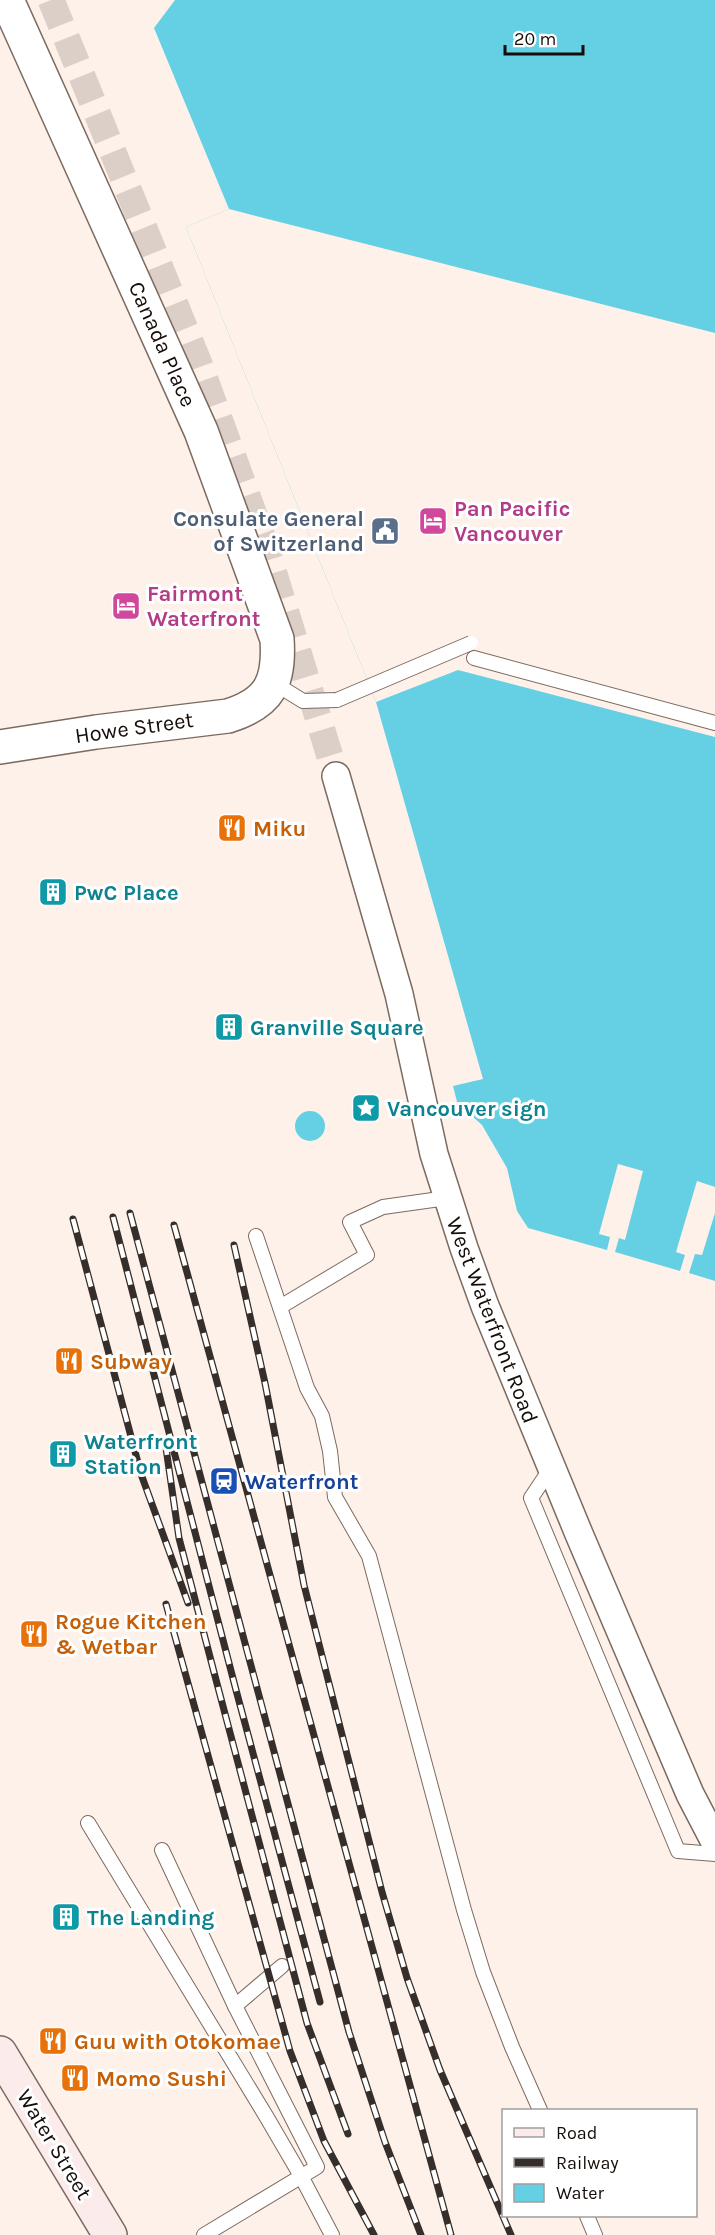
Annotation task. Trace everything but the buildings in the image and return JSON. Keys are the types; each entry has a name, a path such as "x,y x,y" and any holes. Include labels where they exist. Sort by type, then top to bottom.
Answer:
{"main road":[{"name":"Water Street","path":"0,2053 111,2235"}],"street":[{"name":"Canada Place","path":"7,0 171,361 219,475 277,639 279,661 269,689"},
{"name":"Howe Street","path":"0,747 107,730 228,716 249,710 269,689"},
{"name":"West Waterfront Road","path":"336,776 399,994 423,1111 447,1198 485,1306 551,1468 690,1794 715,1842"}],"lane":[{"path":"269,689 303,701 337,700 471,643"},
{"path":"474,658 715,723"},
{"path":"280,1307 367,1255 350,1222 383,1207 447,1198"},
{"path":"256,1236 307,1388 322,1416 330,1451 336,1497 369,1556 464,1910 483,1972 512,2047 540,2109"},
{"path":"551,1468 531,1498 678,1851 715,1854"},
{"path":"88,1823 301,2176 332,2235"},
{"path":"162,1851 235,2006 317,2167 204,2235"},
{"path":"235,2006 282,1966"},
{"path":"587,2217 595,2235"}],"water":[{"path":"175,0 715,0 715,1301 524,1252 466,1137 453,1086 483,1079 376,702 186,227 229,209 154,28"},
{"path":"310,1111 321,1115 325,1126 321,1137 310,1141 299,1137 295,1126 299,1115"}],"pier":[{"path":"229,209 715,333 715,737 458,670 376,702 186,227"},
{"path":"453,1099 482,1125 507,1168 517,1211 528,1228 607,1250 610,1237 599,1234 618,1164 643,1171 625,1240 619,1238 615,1252 680,1271 685,1255 676,1252 697,1181 715,1187 715,1213 702,1255 695,1254 689,1273 715,1281 715,1304 522,1255 500,1213 489,1217 486,1215"},
{"path":"715,1649 715,1697 701,1693 712,1651"},
{"path":"700,1697 709,1698 715,1711 715,1756 712,1754 697,1707"}],"tunnel":[{"path":"51,0 200,366 266,548 336,776"}],"railway":[{"path":"130,1213 349,2032 385,2142 421,2235"},
{"path":"113,1217 320,2002"},
{"path":"73,1219 141,1474 188,1603"},
{"path":"174,1225 451,2235"},
{"path":"234,1245 265,1383 304,1585 382,1892 407,1978 440,2070 502,2214"},
{"path":"165,1441 179,1538 215,1676 307,2023 348,2134"},
{"path":"166,1604 290,2051 324,2141 374,2235"},
{"path":"503,2217 511,2235"}],"place":[{"name":"Pan Pacific Vancouver","path":"433,521"},
{"name":"Consulate General of Switzerland","path":"385,531"},
{"name":"Fairmont Waterfront","path":"126,606"},
{"name":"Miku","path":"232,828"},
{"name":"PwC Place","path":"53,892"},
{"name":"Granville Square","path":"229,1027"},
{"name":"Vancouver sign","path":"366,1108"},
{"name":"Subway","path":"69,1361"},
{"name":"Waterfront Station","path":"63,1454"},
{"name":"Waterfront","path":"224,1481"},
{"name":"Rogue Kitchen & Wetbar","path":"34,1634"},
{"name":"The Landing","path":"66,1917"},
{"name":"Guu with Otokomae","path":"53,2041"},
{"name":"Momo Sushi","path":"75,2078"}]}
